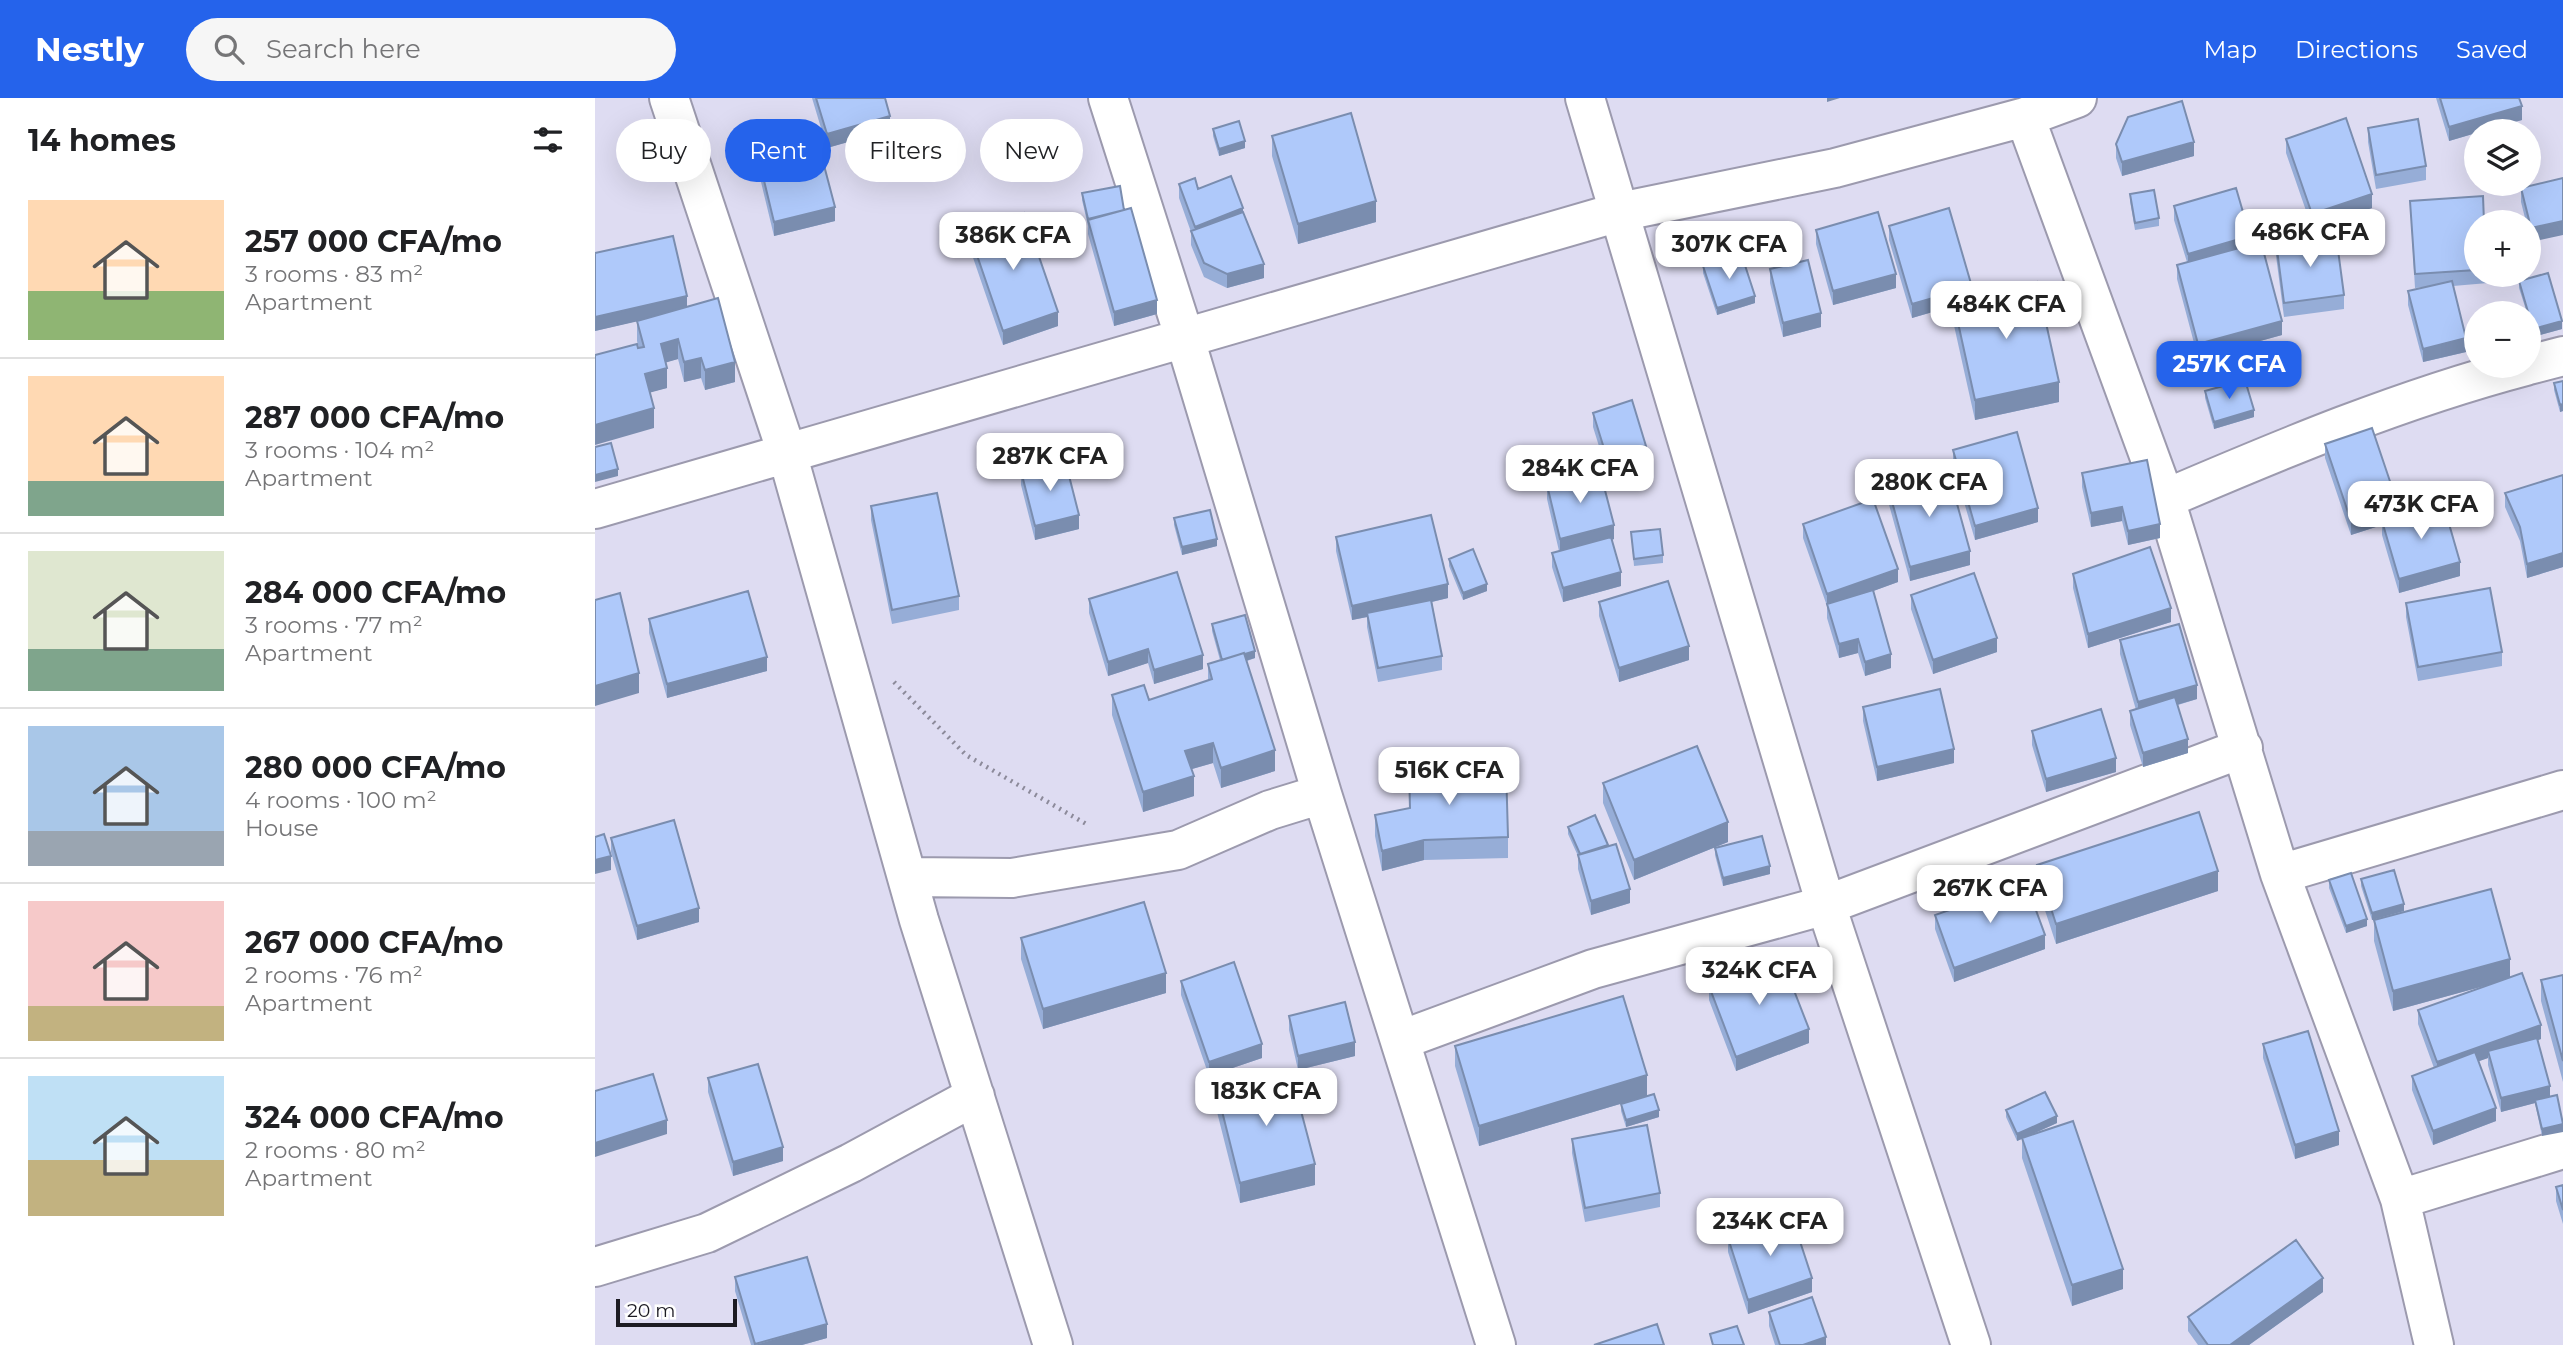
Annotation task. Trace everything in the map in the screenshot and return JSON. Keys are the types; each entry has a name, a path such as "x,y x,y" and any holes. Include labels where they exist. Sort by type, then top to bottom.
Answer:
{"street":[{"path":"669,98 787,453 907,877 975,1096 1044,1340"},
{"path":"1108,98 1185,339 1322,794 1496,1345"},
{"path":"1585,98 1826,905 1971,1345"},
{"path":"595,509 1619,212 1835,168 2025,117 2077,98"},
{"path":"2025,117 2165,499 2280,874 2400,1199 2434,1345"},
{"path":"2541,362 2563,356"},
{"path":"2165,499 2335,426 2479,378"},
{"path":"1401,1040 1593,969 1826,905 2243,748"},
{"path":"2280,874 2563,790"},
{"path":"907,877 1012,878 1178,850 1270,810 1322,794"},
{"path":"595,1267 707,1233 851,1163 975,1096"},
{"path":"2400,1199 2563,1149"}],"path":[{"path":"891,679 966,755 1142,856"}],"building":[{"path":"816,98 885,98 890,116 880,119 845,119 845,129 831,133 831,119 822,119"},
{"path":"2440,98 2519,98 2522,106 2477,119 2464,119 2464,123 2449,127"},
{"path":"2182,101 2194,142 2122,162 2116,144 2128,117"},
{"path":"1351,113 1376,201 1298,224 1272,136"},
{"path":"2346,118 2372,194 2312,214 2286,139"},
{"path":"2418,119 2426,166 2376,175 2368,128"},
{"path":"1239,121 1245,141 1219,149 1213,129"},
{"path":"1231,176 1243,208 1195,227 1179,184 1195,178 1198,189"},
{"path":"2563,178 2563,221 2541,226 2541,210 2526,210 2523,196 2541,196 2541,183"},
{"path":"764,182 828,182 835,207 774,222"},
{"path":"1120,186 1124,210 1088,219 1082,193"},
{"path":"2236,188 2250,236 2188,254 2174,206"},
{"path":"2154,190 2159,218 2135,223 2130,194"},
{"path":"2483,196 2484,210 2464,210 2464,271 2415,274 2410,201"},
{"path":"1131,208 1157,300 1114,312 1088,220"},
{"path":"1949,208 1972,287 1912,304 1889,226"},
{"path":"1243,212 1264,264 1227,274 1204,263 1191,231"},
{"path":"1878,212 1896,274 1833,291 1816,230"},
{"path":"1024,213 1058,312 1003,331 969,232"},
{"path":"2336,235 2344,295 2284,303 2276,242"},
{"path":"673,236 687,296 595,317 595,253"},
{"path":"2261,242 2282,321 2198,344 2177,265"},
{"path":"1741,253 1755,296 1717,308 1703,266"},
{"path":"1808,260 1821,313 1783,323 1770,269"},
{"path":"2548,273 2562,321 2541,327 2541,301 2525,301 2521,287 2541,287 2541,275"},
{"path":"2452,281 2464,339 2423,349 2408,291"},
{"path":"2037,282 2059,382 1975,400 1953,300"},
{"path":"718,298 735,362 705,370 701,358 684,362 678,339 661,344 667,368 645,374 654,408 595,425 595,355 637,344 638,348 644,347 637,321"},
{"path":"2245,380 2254,410 2214,422 2205,391"},
{"path":"2563,381 2563,404 2560,405 2554,383"},
{"path":"1632,400 1646,446 1607,458 1593,413"},
{"path":"2372,428 2398,505 2351,521 2325,444"},
{"path":"2017,432 2038,508 1975,526 1953,450"},
{"path":"611,443 618,469 595,475 595,447"},
{"path":"1065,460 1079,515 1035,526 1021,471"},
{"path":"2147,460 2160,524 2128,531 2122,507 2091,513 2082,473"},
{"path":"1600,471 1614,525 1560,539 1547,485"},
{"path":"1948,471 1970,551 1910,567 1888,487"},
{"path":"2563,475 2563,553 2527,564 2520,527 2505,493"},
{"path":"937,493 959,596 892,610 871,506"},
{"path":"1873,499 1898,569 1827,594 1803,524"},
{"path":"2443,503 2460,562 2399,579 2382,521"},
{"path":"1210,510 1217,539 1182,547 1174,518"},
{"path":"1431,515 1448,584 1352,606 1336,537"},
{"path":"1660,529 1663,555 1634,559 1631,532"},
{"path":"1611,537 1621,572 1563,588 1552,553"},
{"path":"2150,547 2171,608 2088,634 2073,574"},
{"path":"1473,549 1487,584 1463,593 1449,559"},
{"path":"1177,572 1203,655 1154,670 1148,649 1108,662 1089,599"},
{"path":"1974,573 1997,638 1933,660 1911,595"},
{"path":"1668,581 1689,646 1619,668 1599,602"},
{"path":"2490,588 2502,652 2418,667 2406,603"},
{"path":"1873,590 1891,654 1865,662 1858,639 1839,644 1827,604"},
{"path":"748,591 767,657 667,684 649,619"},
{"path":"620,593 639,673 595,686 595,600"},
{"path":"1431,600 1442,656 1378,668 1367,613"},
{"path":"1245,615 1255,651 1222,660 1212,624"},
{"path":"2179,624 2197,685 2138,702 2120,640"},
{"path":"1244,653 1275,750 1221,768 1213,743 1185,751 1194,776 1143,792 1112,695 1144,685 1149,700 1212,679 1208,664"},
{"path":"1940,689 1954,749 1877,767 1863,707"},
{"path":"2175,697 2188,739 2143,753 2130,711"},
{"path":"2101,709 2116,758 2046,779 2032,731"},
{"path":"1697,746 1728,822 1634,860 1603,783"},
{"path":"1506,767 1508,837 1424,840 1382,851 1375,815 1410,808 1409,770"},
{"path":"2199,812 2218,871 2056,924 2037,865"},
{"path":"1595,815 1608,845 1580,854 1568,827"},
{"path":"674,820 699,908 637,926 611,838"},
{"path":"604,834 611,856 595,860 595,837"},
{"path":"1762,836 1770,866 1723,878 1715,848"},
{"path":"1616,844 1630,889 1591,901 1578,855"},
{"path":"2394,870 2404,904 2372,913 2361,879"},
{"path":"2351,873 2367,919 2346,926 2329,880"},
{"path":"2026,883 2045,935 1954,968 1935,915"},
{"path":"2491,889 2510,959 2393,991 2374,920"},
{"path":"1144,902 1166,973 1043,1009 1021,938"},
{"path":"1781,957 1809,1029 1736,1057 1709,986"},
{"path":"1234,962 1262,1044 1209,1062 1181,981"},
{"path":"2522,973 2541,1025 2437,1062 2418,1010"},
{"path":"2563,975 2563,1061 2541,980"},
{"path":"1623,996 1647,1075 1479,1126 1455,1046"},
{"path":"1345,1002 1355,1042 1298,1056 1289,1016"},
{"path":"2308,1031 2339,1131 2295,1145 2263,1044"},
{"path":"2537,1038 2550,1086 2501,1098 2488,1051"},
{"path":"2475,1052 2496,1108 2433,1131 2412,1076"},
{"path":"758,1064 783,1147 733,1162 708,1078"},
{"path":"1291,1073 1315,1164 1240,1183 1217,1091"},
{"path":"653,1074 667,1120 595,1143 595,1091"},
{"path":"2045,1092 2057,1116 2017,1134 2006,1110"},
{"path":"1654,1094 1659,1110 1626,1120 1621,1104"},
{"path":"2557,1095 2563,1124 2542,1129 2535,1100"},
{"path":"2073,1121 2123,1269 2072,1285 2022,1138"},
{"path":"1647,1125 1660,1193 1585,1208 1572,1139"},
{"path":"2563,1185 2563,1210 2556,1187"},
{"path":"1792,1217 1812,1278 1748,1300 1728,1238"},
{"path":"2296,1240 2323,1278 2230,1345 2208,1345 2188,1317"},
{"path":"807,1257 827,1324 755,1344 735,1277"},
{"path":"1812,1297 1826,1337 1803,1345 1780,1345 1769,1312"},
{"path":"1657,1324 1664,1345 1594,1345"},
{"path":"1737,1326 1744,1345 1713,1345 1710,1334"}]}
